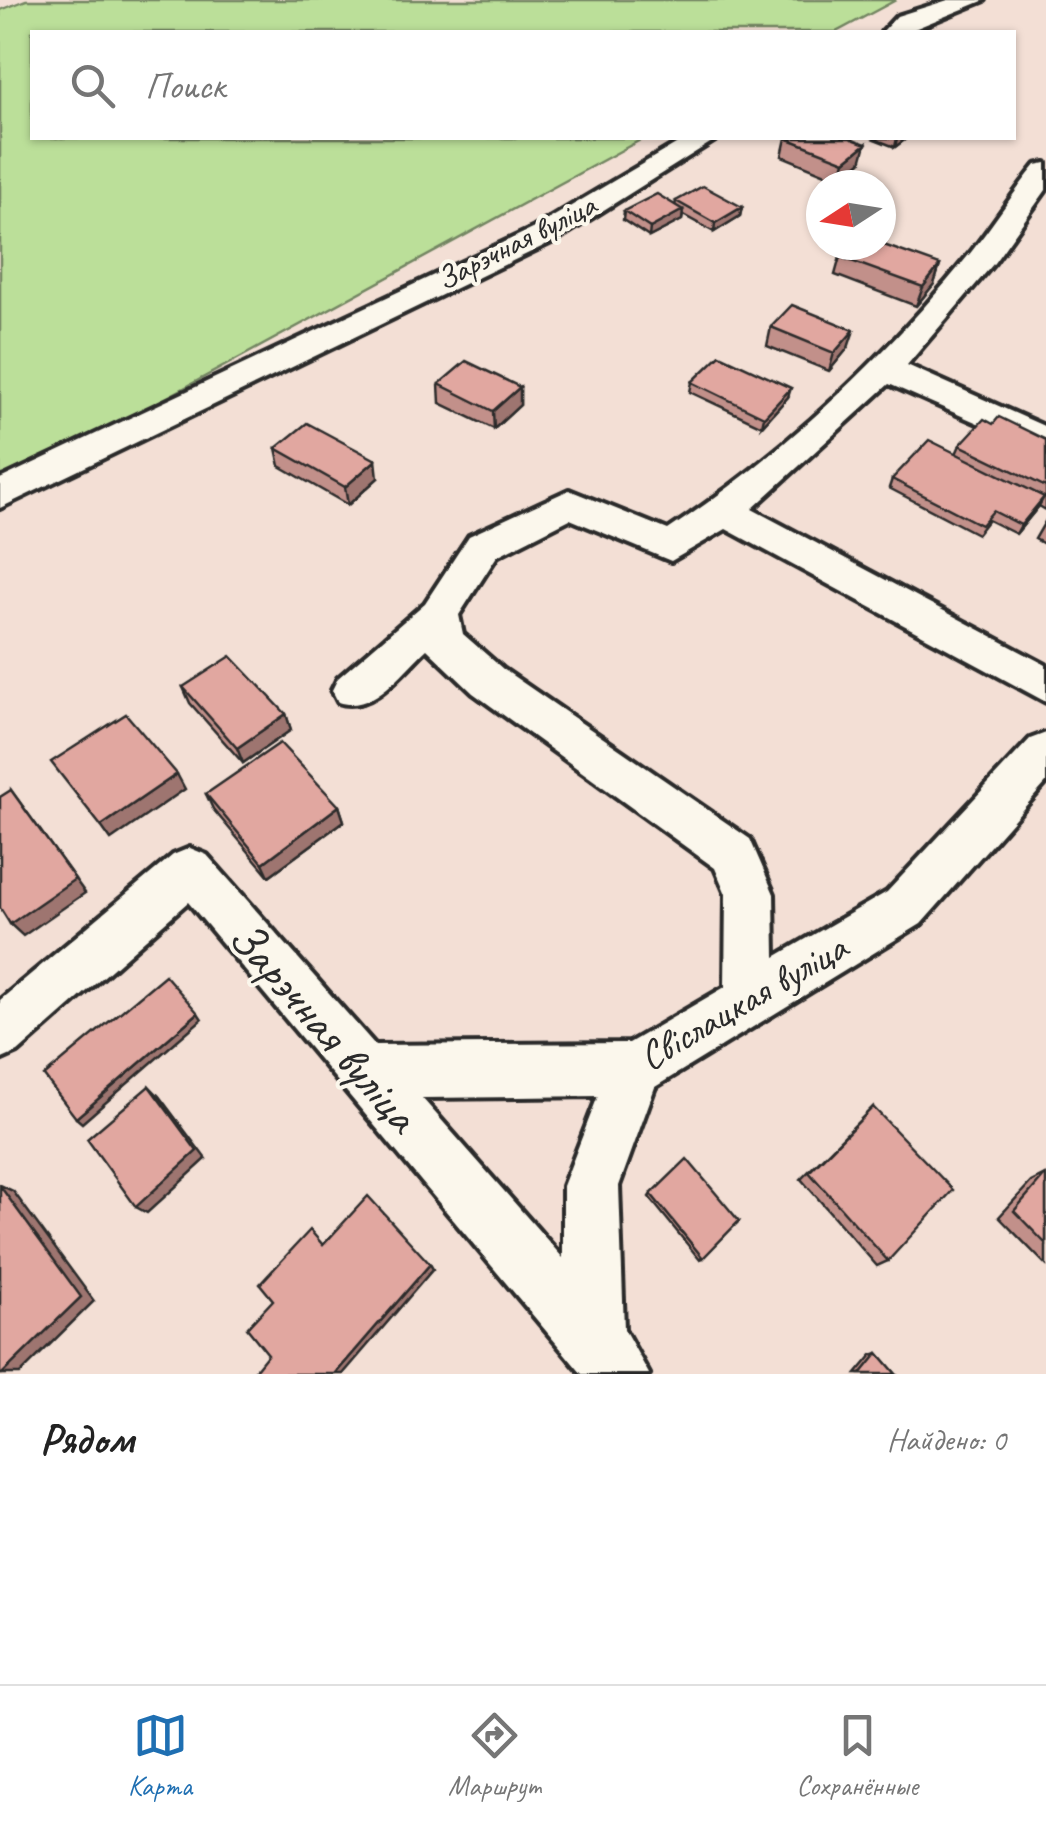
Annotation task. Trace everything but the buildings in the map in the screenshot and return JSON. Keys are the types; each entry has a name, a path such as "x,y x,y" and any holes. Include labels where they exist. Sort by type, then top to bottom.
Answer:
{"street":[{"path":"896,30 905,21 973,0"},
{"name":"Зарэчная вуліца","path":"0,494 408,296 545,234 701,140"},
{"path":"353,690 439,614 483,546 569,503 671,547 727,512 884,368 983,257 1046,171"},
{"path":"884,368 1046,441"},
{"path":"727,512 1046,685"},
{"path":"439,614 444,642 488,681 733,854 750,894 750,1000"},
{"name":"Свіслацкая вуліца","path":"363,1072 635,1069 904,908 1046,752"},
{"name":"Зарэчная вуліца","path":"0,1034 190,870 606,1356"},
{"path":"606,1356 591,1186 635,1069"}],"green space":[{"path":"26,0 896,0 840,30 30,30 30,140 640,140 0,488 0,10"}]}
